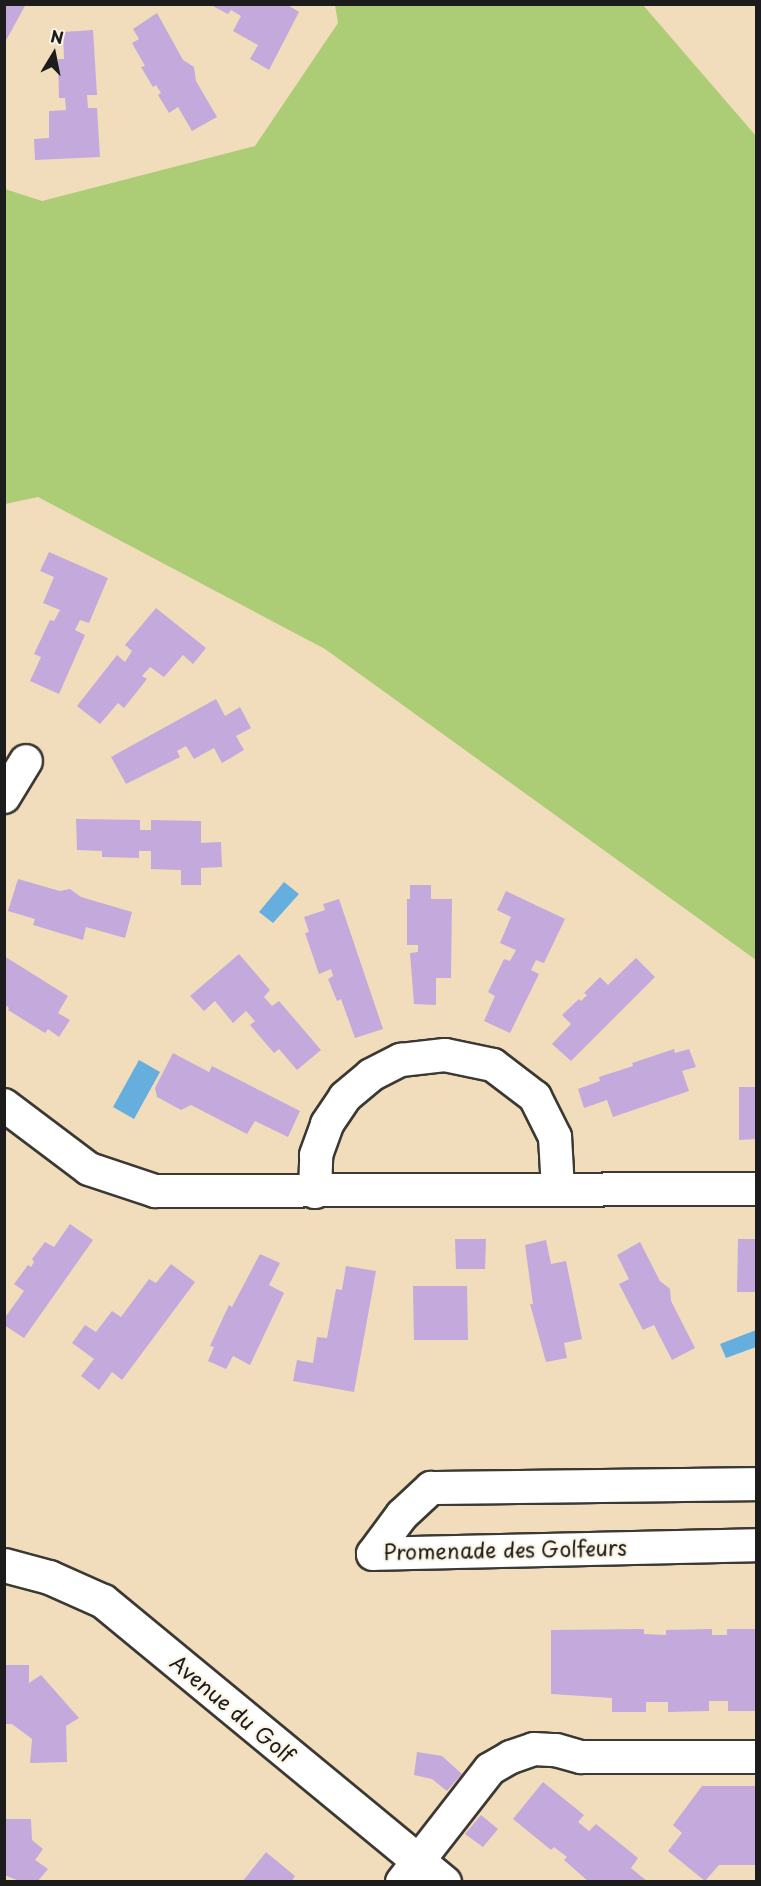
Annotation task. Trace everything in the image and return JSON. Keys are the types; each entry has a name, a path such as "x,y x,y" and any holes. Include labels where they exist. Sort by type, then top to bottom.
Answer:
{"street":[{"path":"4,797 26,761"},
{"path":"315,1192 316,1155 327,1124 345,1097 370,1075 401,1060 445,1055 493,1065 535,1097 555,1137 558,1189"},
{"path":"4,1105 89,1168 155,1191 756,1189"},
{"name":"Promenade des Golfeurs","path":"756,1484 431,1488 402,1515 373,1554 756,1545"},
{"name":"Avenue du Golf","path":"4,1565 49,1577 103,1601 422,1875"},
{"path":"422,1875 490,1769 511,1757 534,1749 556,1750 581,1757 756,1757"}],"green space":[{"path":"335,5 643,5 756,136 756,960 325,649 38,497 5,504 5,189 42,201 255,146 338,23"}],"water":[{"path":"284,882 299,894 273,923 259,912"},
{"path":"139,1060 160,1072 134,1119 113,1107"},
{"path":"756,1330 756,1347 726,1358 720,1344"}],"building":[{"path":"4,4 26,4 4,44"},
{"path":"209,4 286,4 299,12 269,70 250,59 258,45 233,31 241,16 231,10 228,14"},
{"path":"157,13 183,60 194,67 196,81 217,117 192,131 178,107 169,113 158,95 161,93 156,85 153,87 141,67 145,66 132,43 139,39 133,29"},
{"path":"93,30 97,95 87,95 88,108 97,108 100,157 35,160 34,139 49,138 49,111 66,110 65,98 59,98 58,59 64,59 63,32"},
{"path":"49,552 108,578 89,623 80,620 75,630 85,635 59,694 30,681 41,657 34,654 50,620 54,621 60,610 43,603 54,577 40,571"},
{"path":"156,608 206,648 193,664 183,655 164,677 150,667 142,676 147,679 124,708 118,703 100,724 77,706 117,655 125,662 132,651 125,645"},
{"path":"216,699 225,716 240,707 251,728 236,736 244,750 222,763 214,748 194,759 186,746 177,751 180,757 126,784 111,757"},
{"path":"76,819 140,820 140,830 151,830 151,820 201,821 201,843 221,842 222,867 201,868 201,885 181,885 181,870 151,869 151,851 139,851 139,858 102,857 102,851 77,850"},
{"path":"18,879 60,891 70,889 81,897 132,912 125,938 86,927 83,940 33,925 35,919 8,911"},
{"path":"410,885 431,885 431,899 452,899 451,978 436,978 436,1005 414,1004 410,953 418,952 418,945 407,945 407,899 410,899"},
{"path":"506,891 565,919 544,963 536,960 531,970 539,974 510,1033 484,1021 495,996 488,992 504,959 510,961 516,950 500,943 511,917 497,910"},
{"path":"339,899 383,1029 355,1038 341,999 337,1001 328,979 333,976 331,969 319,974 305,933 309,932 304,917 325,910 323,904"},
{"path":"239,954 270,990 264,997 272,1006 279,1001 321,1050 297,1070 279,1049 274,1053 250,1025 255,1021 246,1011 233,1023 215,1001 204,1011 190,996"},
{"path":"4,956 68,996 58,1013 70,1020 59,1037 48,1029 45,1033 8,1010 9,1008 4,1004"},
{"path":"636,958 655,977 571,1061 552,1044 571,1024 562,1015 579,999 581,1001 587,995 584,993 600,977 608,985"},
{"path":"674,1049 675,1053 689,1049 696,1067 682,1071 689,1091 613,1117 607,1100 584,1108 578,1089 600,1081 599,1077 633,1066 632,1063"},
{"path":"173,1053 209,1072 212,1066 300,1111 288,1137 255,1121 247,1134 191,1105 181,1110 157,1097 155,1088"},
{"path":"739,1087 756,1087 756,1139 739,1140"},
{"path":"70,1224 93,1240 24,1338 4,1325 4,1319 24,1291 14,1284 28,1265 31,1267 34,1262 32,1259 45,1242 54,1247"},
{"path":"455,1239 486,1239 485,1269 456,1269"},
{"path":"738,1239 756,1239 756,1292 737,1292"},
{"path":"546,1240 551,1264 566,1261 582,1339 564,1343 567,1358 546,1362 530,1304 533,1304 525,1245"},
{"path":"640,1242 660,1281 670,1289 671,1301 695,1348 672,1360 654,1325 643,1330 619,1284 629,1279 617,1255"},
{"path":"260,1254 280,1263 269,1285 284,1293 250,1365 233,1356 226,1369 208,1361 214,1347 210,1346 229,1305 232,1307"},
{"path":"171,1264 195,1282 122,1380 112,1372 99,1390 81,1376 94,1359 72,1343 85,1325 96,1332 112,1311 121,1317 149,1279 156,1283"},
{"path":"346,1266 376,1271 354,1392 293,1381 297,1360 313,1363 317,1337 327,1338 336,1289 342,1290"},
{"path":"413,1286 467,1286 468,1340 414,1340"},
{"path":"644,1629 644,1634 666,1635 666,1630 712,1629 712,1635 727,1635 727,1629 756,1629 756,1711 728,1711 728,1701 709,1701 709,1711 668,1712 668,1702 646,1702 646,1712 612,1712 612,1698 551,1694 551,1630"},
{"path":"4,1665 29,1665 29,1683 41,1675 79,1718 66,1726 67,1762 30,1763 32,1739 12,1724 4,1724"},
{"path":"417,1752 442,1756 462,1774 447,1791 432,1779 414,1775"},
{"path":"543,1782 584,1815 578,1822 589,1831 596,1824 638,1858 631,1868 648,1882 589,1882 564,1860 567,1857 554,1847 551,1850 513,1819"},
{"path":"702,1786 756,1786 756,1865 719,1865 705,1881 668,1851 682,1833 673,1825"},
{"path":"481,1815 498,1829 483,1847 465,1834"},
{"path":"4,1819 31,1819 32,1840 43,1849 35,1860 48,1869 37,1882 22,1882 4,1875"},
{"path":"266,1852 295,1876 291,1882 242,1882"}]}
